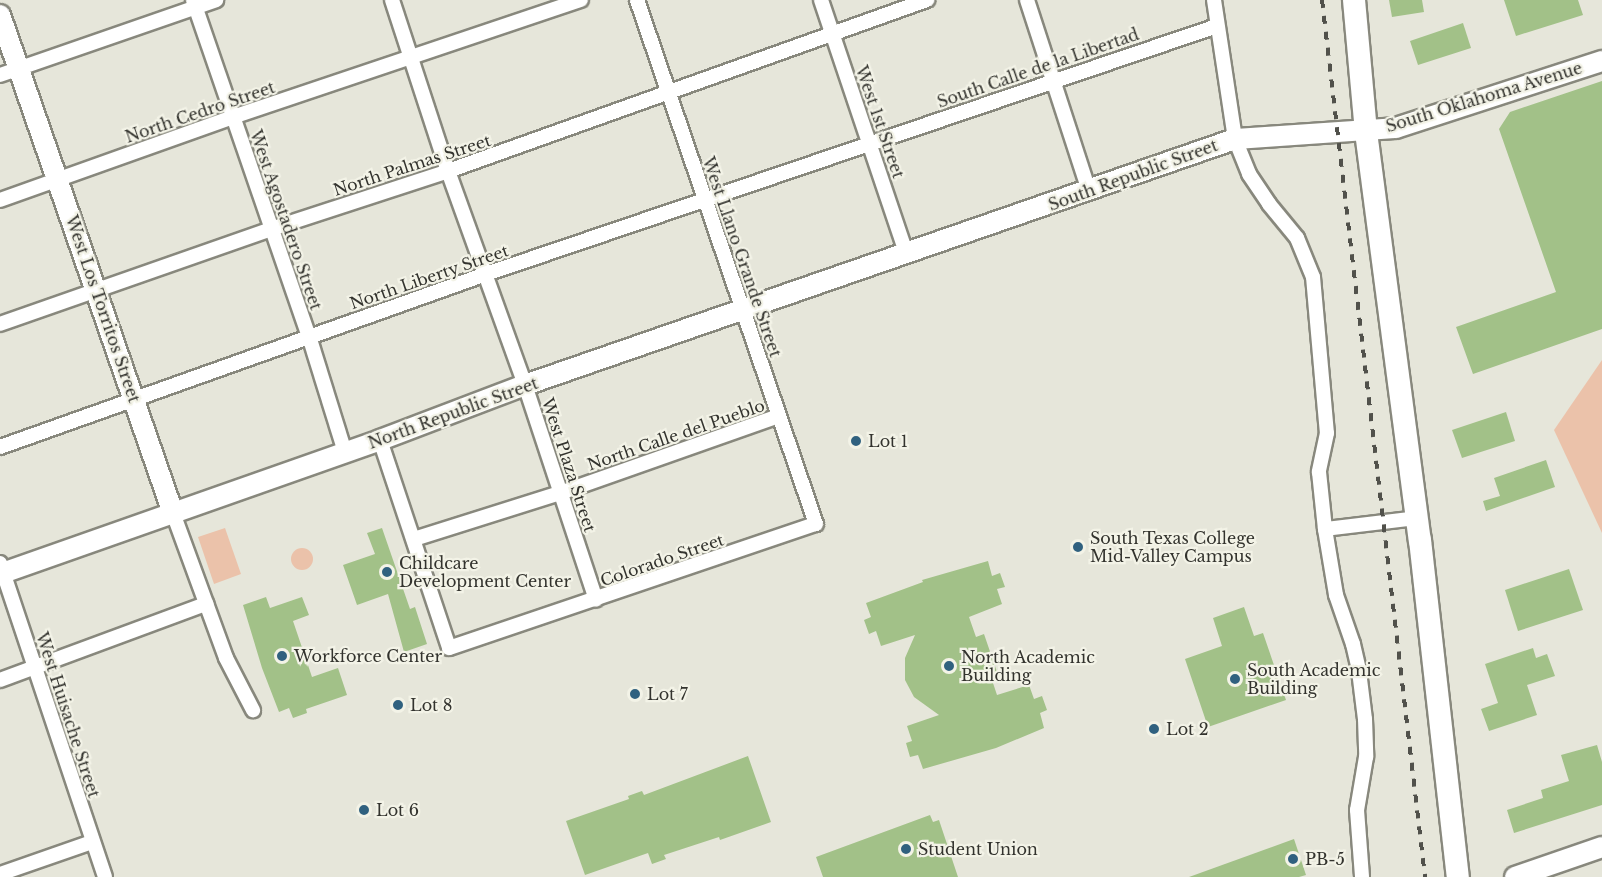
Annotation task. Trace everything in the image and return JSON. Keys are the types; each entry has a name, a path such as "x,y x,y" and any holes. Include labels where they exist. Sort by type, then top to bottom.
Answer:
{"main road":[{"path":"1354,0 1366,132 1417,518 1458,877"}],"street":[{"path":"9,72 195,4 216,0"},
{"name":"West Plaza Street","path":"392,0 448,171 525,385 596,600"},
{"name":"North Cedro Street","path":"0,200 233,117 581,0"},
{"name":"West Llano Grande Street","path":"636,0 816,524"},
{"name":"West 1st Street","path":"821,0 907,255"},
{"name":"North Palmas Street","path":"0,324 271,229 448,171 832,32 927,0"},
{"path":"1027,0 1089,191"},
{"path":"1214,0 1235,139 1249,174 1269,204 1297,238 1313,277 1328,433 1319,472 1325,529 1334,589 1353,644 1359,671 1365,718 1366,756 1357,810 1362,877"},
{"name":"West Agostadero Street","path":"195,4 309,336 345,452"},
{"name":"West Los Torritos Street","path":"0,15 9,72 58,180 206,604 226,658 253,710"},
{"name":"South Calle de la Libertad","path":"871,143 1217,26"},
{"name":"South Oklahoma Avenue","path":"1366,132 1396,128 1602,61"},
{"name":"South Republic Street","path":"907,255 1235,139 1366,132"},
{"name":"North Liberty Street","path":"0,447 486,274 871,143"},
{"name":"North Republic Street","path":"1,570 173,513 380,440 525,385 907,255"},
{"name":"North Calle del Pueblo","path":"414,539 560,493 779,416"},
{"path":"380,440 414,539"},
{"path":"1325,529 1417,518"},
{"name":"Colorado Street","path":"414,539 449,648 816,524"},
{"name":"West Huisache Street","path":"1,570 105,877"},
{"path":"0,680 206,604"},
{"path":"0,874 92,842"},
{"path":"1515,877 1602,847"}],"shaded area":[{"path":"1602,360 1602,533 1554,430"},
{"path":"225,528 241,574 214,584 198,537"},
{"path":"302,548 310,551 313,559 310,567 302,570 294,567 291,559 294,551"}],"building":[{"path":"1389,0 1422,0 1424,12 1392,17"},
{"path":"1504,0 1578,0 1583,15 1516,36"},
{"path":"1463,23 1471,48 1418,65 1410,41"},
{"path":"1602,81 1602,329 1473,374 1456,327 1556,292 1499,129 1510,112"},
{"path":"1506,412 1515,441 1462,458 1452,430"},
{"path":"1546,460 1555,487 1486,511 1483,501 1500,496 1494,478"},
{"path":"382,528 410,609 415,607 427,644 404,652 388,594 357,605 343,565 375,554 367,533"},
{"name":"North Academic Building","path":"988,561 992,576 1000,573 1005,587 997,589 1002,604 969,617 976,637 984,634 997,672 990,674 997,695 1029,685 1034,699 1042,696 1047,710 1040,713 1044,728 996,748 923,769 918,755 910,757 906,743 912,741 907,726 939,715 914,697 905,680 905,658 915,635 881,646 876,631 869,634 864,620 871,617 866,603 923,582 922,580"},
{"path":"1569,569 1583,610 1518,631 1505,590"},
{"name":"Workforce Center","path":"266,597 270,608 302,597 309,615 293,621 312,677 338,668 347,695 306,709 307,713 293,718 289,708 279,712 262,668 243,605"},
{"name":"South Academic Building","path":"1244,607 1254,636 1263,633 1286,700 1208,727 1185,659 1222,646 1213,618"},
{"path":"1533,648 1536,658 1547,654 1555,676 1527,685 1537,715 1489,731 1481,709 1498,703 1485,664"},
{"path":"1597,745 1602,762 1602,805 1514,833 1507,810 1543,798 1541,790 1569,781 1561,755"},
{"path":"748,756 771,822 720,840 719,837 664,855 666,859 652,864 648,853 585,875 566,821 629,799 628,796 642,791 644,795"},
{"name":"Student Union","path":"930,815 933,822 939,820 958,877 823,877 816,857"},
{"path":"1294,839 1306,875 1299,877 1189,877"}],"railway":[{"path":"1322,0 1425,877"}],"place":[{"name":"Lot 1","path":"856,441"},
{"name":"South Texas College Mid-Valley Campus","path":"1078,547"},
{"name":"Childcare Development Center","path":"387,572"},
{"name":"Workforce Center","path":"282,656"},
{"name":"North Academic Building","path":"949,666"},
{"name":"South Academic Building","path":"1235,679"},
{"name":"Lot 7","path":"635,694"},
{"name":"Lot 8","path":"398,705"},
{"name":"Lot 2","path":"1154,729"},
{"name":"Lot 6","path":"364,810"},
{"name":"Student Union","path":"906,849"},
{"name":"PB-5","path":"1293,859"}]}
